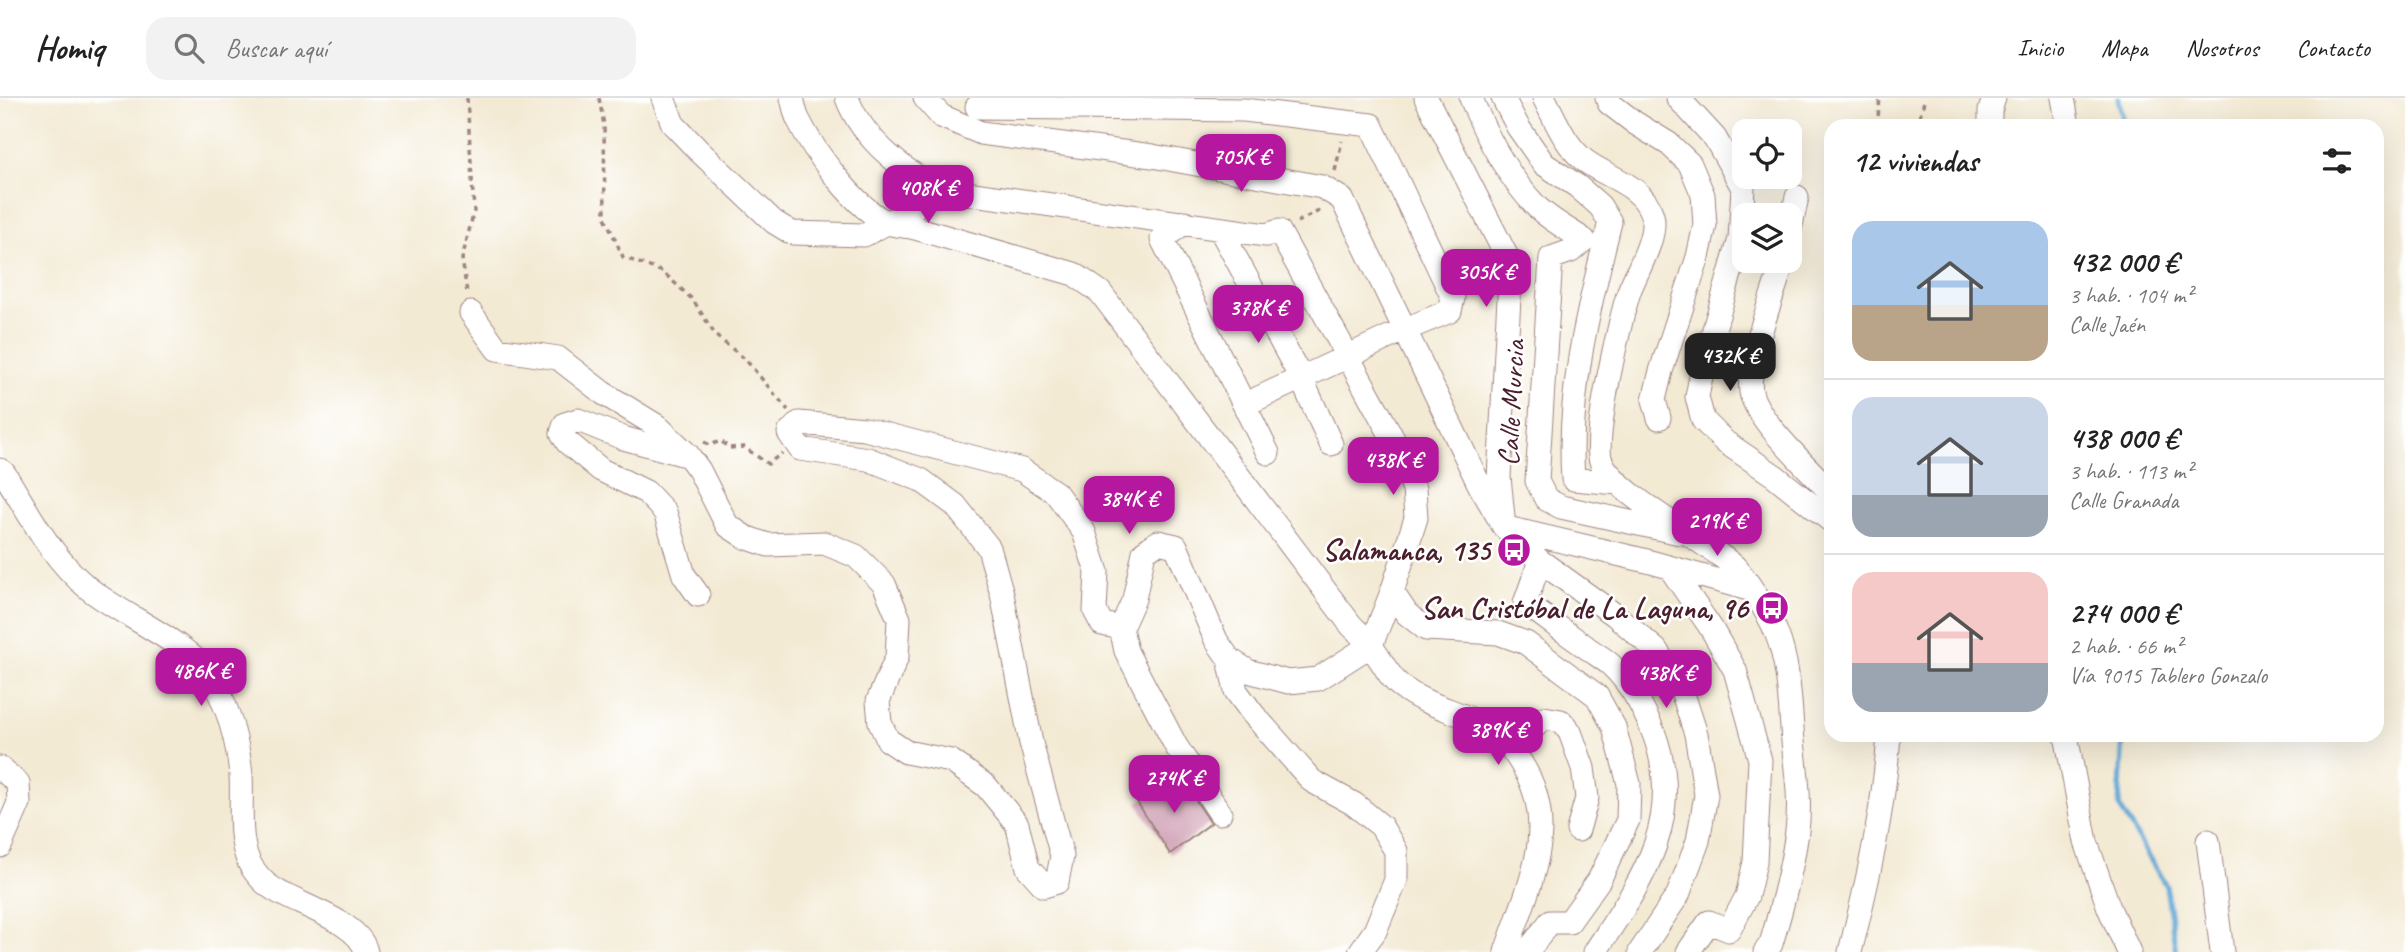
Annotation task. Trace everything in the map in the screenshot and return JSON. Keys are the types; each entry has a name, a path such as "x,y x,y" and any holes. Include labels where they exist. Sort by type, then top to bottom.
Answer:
{"street":[{"path":"663,98 673,124 774,222 792,233 864,235 913,209 933,186"},
{"path":"792,98 797,118 824,160 849,191 889,223 1074,274 1100,292 1351,625 1371,645 1399,686 1422,701 1456,712 1491,729 1511,748 1533,781 1541,819 1539,856 1506,952"},
{"path":"847,98 878,146 933,186 952,191 1266,235 1279,231 1398,448 1414,489 1416,518 1371,645 1318,679 1288,682 1248,671 1229,659"},
{"path":"925,98 941,116 981,132 1152,156 1322,187 1337,195 1406,329 1479,484 1504,527 1539,561 1615,615 1656,650 1682,691 1696,734 1706,795 1698,841 1678,895 1640,952"},
{"path":"1426,98 1509,261 1499,477 1504,527"},
{"name":"Calle Murcia","path":"1471,98 1490,142 1536,207 1584,240 1571,251 1551,258 1537,481 1546,499 1561,507 1689,535"},
{"path":"1503,98 1518,127 1544,164 1577,186 1600,206 1610,222 1586,317 1576,383 1571,450 1573,479 1618,483"},
{"path":"1544,98 1567,141 1584,160 1646,199 1653,217 1653,230 1629,293 1601,417 1601,460 1618,483 1735,567 1752,590 1776,632 1788,682 1799,792 1789,882 1771,944 1765,952"},
{"path":"1607,98 1609,103 1669,144 1690,164 1703,195 1705,225 1698,257 1678,314 1654,400 1659,418"},
{"path":"1678,98 1715,138 1743,188 1740,239 1697,397 1703,420 1725,442 1775,476 1824,515"},
{"path":"1990,119 1994,98"},
{"path":"2063,98 2067,119"},
{"path":"977,107 1244,110 1371,125 1453,298 1450,311 1246,404"},
{"path":"1796,203 1797,197"},
{"path":"1185,222 1162,239 1268,453"},
{"path":"1220,229 1301,378 1331,444"},
{"path":"1779,273 1750,373 1752,396 1768,424 1824,485"},
{"path":"471,313 497,349 558,358 603,393 657,426 682,449 699,470 727,525 745,537 768,545 824,543 856,556 884,584 899,620 897,657 878,701 880,723 888,740 906,752 951,761 986,786 1017,824 1028,868 1044,886 1057,882 1062,856 1031,743 1002,594 989,548 955,505 921,480 868,459 800,449 797,432 865,429 1021,470 1056,493 1084,532 1097,572 1095,611 1102,624 1121,628"},
{"path":"682,449 623,438 578,420 565,424 562,433 567,442 601,470 646,492 665,512 684,576 698,595"},
{"path":"0,470 59,561 89,589 190,654 214,681 231,723 241,773 243,842 252,867 270,888 350,929 364,944 366,952"},
{"path":"1504,527 1752,590"},
{"path":"1220,813 1176,746 1126,651 1121,628 1135,599 1144,552 1158,542 1176,546 1216,640 1229,659 1236,691 1253,714 1312,781 1353,804 1381,827 1396,851 1396,880 1375,931 1360,952"},
{"path":"1539,561 1525,603 1613,667 1646,711 1658,744 1665,787 1664,818 1640,883 1595,952"},
{"path":"1670,568 1711,628 1735,670 1760,760 1755,862 1747,896 1730,930 1709,922 1688,952"},
{"path":"1392,592 1407,614 1426,629 1498,633 1526,643 1597,696 1614,727 1629,784 1628,820 1599,880 1569,922 1550,922 1527,952"},
{"path":"1511,748 1544,718 1562,721 1570,732 1583,768 1587,798 1578,830"},
{"path":"1850,952 1865,894 1887,769 1889,742"},
{"path":"2067,742 2086,842 2109,908 2129,952"},
{"path":"0,768 18,783 19,803 0,846"},
{"path":"2208,841 2222,952"}],"path":[{"path":"467,98 474,211 462,259 471,313"},
{"path":"599,98 604,125 605,216 623,257 663,272 693,300 716,336 745,359 797,432 768,464 744,447 729,448 722,441 710,445 697,438 682,449"},
{"path":"1878,119 1880,98"},
{"path":"1919,119 1925,98"},
{"path":"1279,231 1337,195 1346,122"}],"building":[{"path":"1181,779 1211,823 1170,854 1137,802"}],"waterway":[{"path":"2118,98 2123,119"},
{"path":"2123,742 2119,806 2166,886 2176,952"}],"place":[{"name":"Salamanca, 135","path":"1514,550"},
{"name":"San Cristóbal de La Laguna, 96","path":"1772,608"}]}
